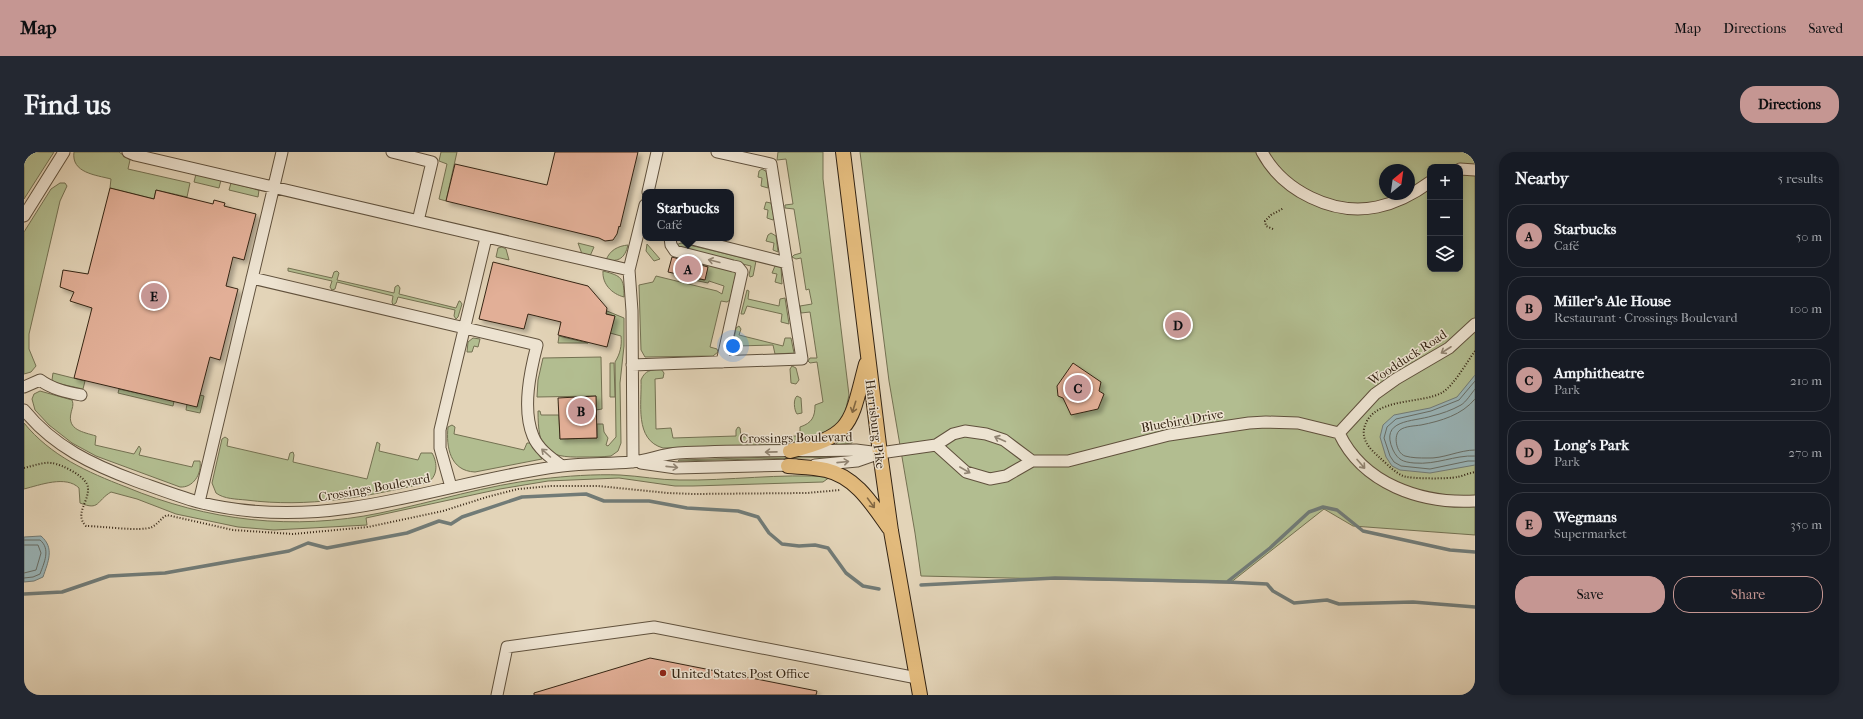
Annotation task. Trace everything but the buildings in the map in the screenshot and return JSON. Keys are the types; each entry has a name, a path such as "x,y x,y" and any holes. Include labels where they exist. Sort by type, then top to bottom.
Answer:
{"main road":[{"name":"Harrisburg Pike","path":"842,152 891,531 920,695"},
{"path":"790,451 816,444 832,437 846,424 854,409 868,355"},
{"path":"788,466 825,469 840,474 853,483 868,499 891,531"}],"street":[{"path":"24,216 64,152"},
{"path":"128,152 135,155 486,238 630,270"},
{"path":"199,502 282,152"},
{"path":"392,152 432,162 418,221"},
{"path":"649,189 657,152"},
{"path":"632,365 802,358 771,164 717,152"},
{"path":"1262,152 1275,172 1293,188 1335,206 1361,209 1378,207 1411,194 1427,184"},
{"path":"1463,168 1475,170"},
{"path":"633,462 632,311 630,270 642,230"},
{"path":"451,487 439,439 442,419 486,238"},
{"path":"671,241 675,251 738,268 742,272 722,362"},
{"path":"700,241 787,262"},
{"path":"252,278 537,345 530,373 529,390 529,416 533,436 544,452 562,466"},
{"name":"Woodduck Road","path":"1339,432 1375,394 1396,379 1449,348 1475,324"},
{"path":"24,387 40,380 58,390 81,395"},
{"name":"Crossings Boulevard","path":"24,410 49,437 67,450 89,462 166,492 199,502 264,511 308,512 349,508 562,466 633,462 676,453 856,450 880,453"},
{"name":"Bluebird Drive","path":"936,445 960,467 983,478 990,479 1006,476 1032,461 1068,461 1169,435 1249,423 1298,423 1339,432"},
{"path":"880,453 936,445 959,431 986,434 1004,440 1032,461"},
{"path":"1339,432 1345,445 1366,470 1392,487 1436,499 1461,502 1475,501"},
{"name":"Crossings Boulevard","path":"633,462 676,468 788,466 857,461 880,453"},
{"path":"497,695 507,647 654,627 917,678"}],"path":[{"path":"1273,229 1266,226 1265,221 1271,215 1284,208"},
{"path":"1475,351 1452,384 1444,391 1436,395 1406,400 1382,409 1372,415 1366,423 1364,430 1369,449 1403,476 1444,478 1457,477 1475,472"}],"green space":[{"path":"24,152 54,152 24,199"},
{"path":"74,152 119,152 130,160 128,169 190,183 187,197 156,190 154,199 110,188 111,179 86,172 76,165"},
{"path":"441,152 457,152 446,201 439,199 447,164 439,161"},
{"path":"778,152 823,152 823,179 849,395 844,417 829,433 792,444 663,448 654,444 647,437 642,420 641,380 646,372 651,370 661,369 664,373 663,378 655,379 656,429 671,428 673,438 736,436 736,430 738,427 740,428 741,437 800,436 800,427 807,424 812,419 815,405 823,402 817,362 810,363 808,361 810,358 817,358 810,312 801,313 800,306 812,304 809,289 806,290 801,258 796,259 792,257 801,253 794,209 785,208 785,205 793,204 786,159 777,160"},
{"path":"860,152 1475,152 1475,535 1353,526 1324,509 1230,583 921,576 889,381"},
{"path":"762,169 767,172 768,188 761,186 762,178 758,177 759,171"},
{"path":"196,174 221,180 219,188 194,182"},
{"path":"60,183 65,183 67,186 60,201 29,334 29,349 36,366 31,372 24,374 24,232 51,189"},
{"path":"231,183 259,190 258,197 229,190"},
{"path":"766,202 771,203 774,218 773,220 767,218 768,210 764,209"},
{"path":"771,233 776,236 778,252 773,250 774,243 766,241 768,235"},
{"path":"578,243 594,247 590,256 582,254"},
{"path":"681,243 756,261 753,276 750,277 749,275 751,266 679,249 676,245"},
{"path":"647,244 660,259 654,261 646,251"},
{"path":"628,245 621,258 618,260 606,260 615,249"},
{"path":"502,247 506,249 509,260 496,257 498,248"},
{"path":"688,258 733,270 736,274 730,300 727,302 721,301 710,347 717,349 718,352 713,356 645,357 641,350 639,285 653,282 656,276 717,291 722,294 724,286 709,281 708,283 684,278 685,276 704,280 708,266 687,261"},
{"path":"775,266 781,267 782,284 775,282 777,274 772,273"},
{"path":"288,268 332,278 334,272 337,271 339,273 337,280 394,293 395,287 398,285 400,288 399,294 456,308 459,301 462,304 456,319 454,316 455,310 398,297 396,303 393,305 393,296 337,282 335,289 332,290 330,287 332,281 288,271"},
{"path":"603,271 614,274 621,279 624,297 616,294 609,288 604,280"},
{"path":"747,290 749,291 748,299 779,306 780,299 785,298 789,324 781,322 782,314 747,306 744,314 741,314"},
{"path":"607,311 624,318 624,346 620,383 621,443 618,451 611,456 560,456 546,449 542,443 538,424 538,411 540,411 541,415 559,415 560,439 597,438 597,424 603,424 604,432 608,438 606,445 608,446 616,437 615,362 620,350 621,336 610,333 615,316 606,314"},
{"path":"739,326 741,329 739,335 783,346 785,338 791,338 794,353 775,354 773,345 737,346 736,353 731,354 736,328"},
{"path":"559,336 588,343 558,343"},
{"path":"473,338 480,339 478,347 474,346 472,352 467,352 468,342"},
{"path":"601,357 602,409 596,410 596,396 537,397 538,380 543,358"},
{"path":"610,363 614,363 615,397 610,397"},
{"path":"792,366 796,368 799,380 796,384 791,383 790,369"},
{"path":"53,373 85,381 83,389 56,383 52,380"},
{"path":"119,389 174,401 173,406 118,393"},
{"path":"40,391 72,400 73,405 70,419 71,423 77,429 96,436 95,445 134,454 139,446 141,449 139,455 192,467 194,461 200,461 200,471 196,479 193,483 185,487 180,487 96,456 72,443 49,425 35,410 32,399 34,394"},
{"path":"200,395 204,396 200,413 186,410 187,404"},
{"path":"797,396 801,398 802,413 797,414 794,405"},
{"path":"24,423 35,435 58,454 70,462 97,475 157,499 219,515 251,520 283,522 348,518 400,509 501,485 571,476 620,475 679,480 773,476 830,477 823,482 693,486 675,486 619,478 548,481 500,489 366,518 367,525 274,530 238,527 176,514 137,499 111,492 97,504 91,506 86,505 80,503 79,488 74,484 67,482 45,483 24,489"},
{"path":"452,425 455,427 454,434 524,450 527,443 530,443 542,459 475,472 467,471 455,463 451,457 448,442 448,427"},
{"path":"849,432 851,434 852,443 835,445"},
{"path":"225,437 228,439 227,446 288,460 290,453 293,452 293,462 367,479 377,442 380,444 379,451 418,460 421,453 432,453 436,470 433,478 426,483 381,493 336,500 292,503 230,498 216,493 212,483 222,439"},
{"path":"838,455 838,457 678,461 679,460"}],"water":[{"path":"1475,375 1475,465 1430,473 1400,470 1392,466 1386,457 1380,437 1383,425 1394,415 1430,408 1457,397"},
{"path":"41,536 48,545 49,550 48,561 43,577 34,581 24,582 24,537"}],"waterway":[{"path":"24,594 62,592 109,576 165,573 289,551 308,543 327,548 407,533 439,521 451,524 462,517 522,497 586,494 604,501 649,501 687,508 738,511 758,517 769,533 782,544 799,546 815,545 828,548 846,573 863,586 879,589"},
{"path":"1227,582 1270,548 1309,512 1323,507 1337,510 1363,531 1450,550 1475,552"},
{"path":"921,585 1055,578 1227,582 1267,584 1273,591 1294,603 1327,600 1339,604 1413,602 1475,607"}],"place":[{"name":"Starbucks","path":"688,269"},
{"name":"Wegmans","path":"154,296"},
{"name":"Long's Park","path":"1178,325"},
{"name":"Amphitheatre","path":"1078,388"},
{"name":"Miller's Ale House","path":"581,411"},
{"name":"United States Post Office","path":"663,673"}]}
